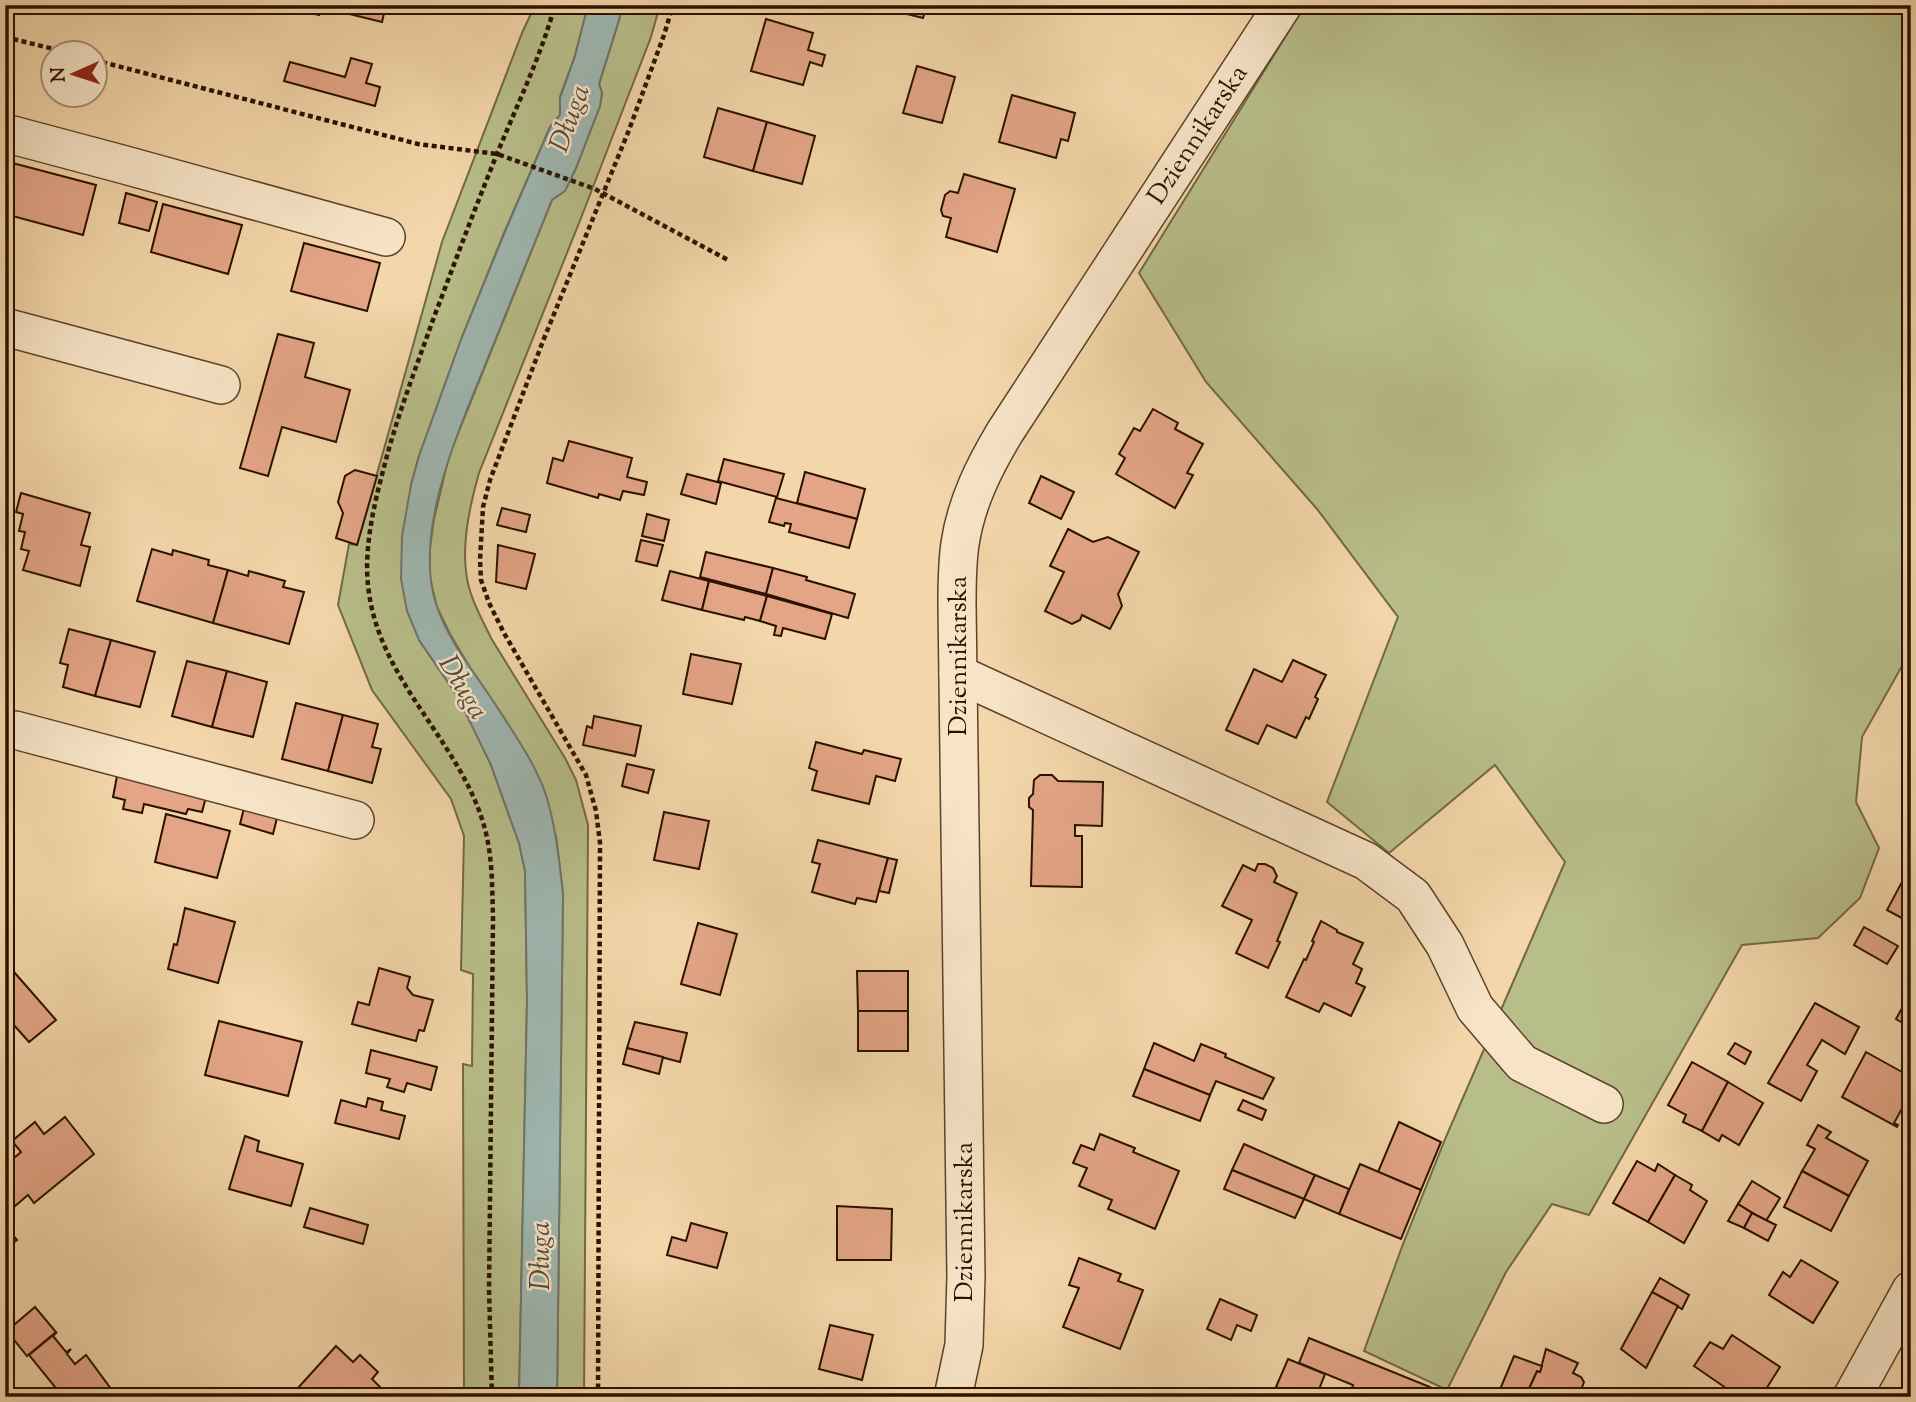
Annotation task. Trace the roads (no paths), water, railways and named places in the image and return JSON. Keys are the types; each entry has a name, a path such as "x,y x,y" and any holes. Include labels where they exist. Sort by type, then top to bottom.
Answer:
{"street":[{"name":"Dziennikarska","path":"953,1397 964,1345 966,1276 957,605 960,545 967,512 980,476 1005,432 1283,5"},
{"path":"5,133 386,237"},
{"path":"5,327 221,385"},
{"path":"958,674 1366,861 1413,896 1445,945 1475,1009 1522,1063 1604,1104"},
{"path":"15,730 355,820"},
{"path":"1852,1397 1911,1290"}],"water":[{"name":"Długa","path":"588,5 622,5 599,84 602,93 600,106 565,191 552,200 455,441 435,510 430,544 430,577 442,621 524,750 542,784 555,831 563,894 557,1397 519,1397 527,1001 525,871 519,843 491,765 458,697 419,640 407,611 401,579 402,536 419,456 462,337 504,234 550,127 560,115 560,98 575,56"}]}
